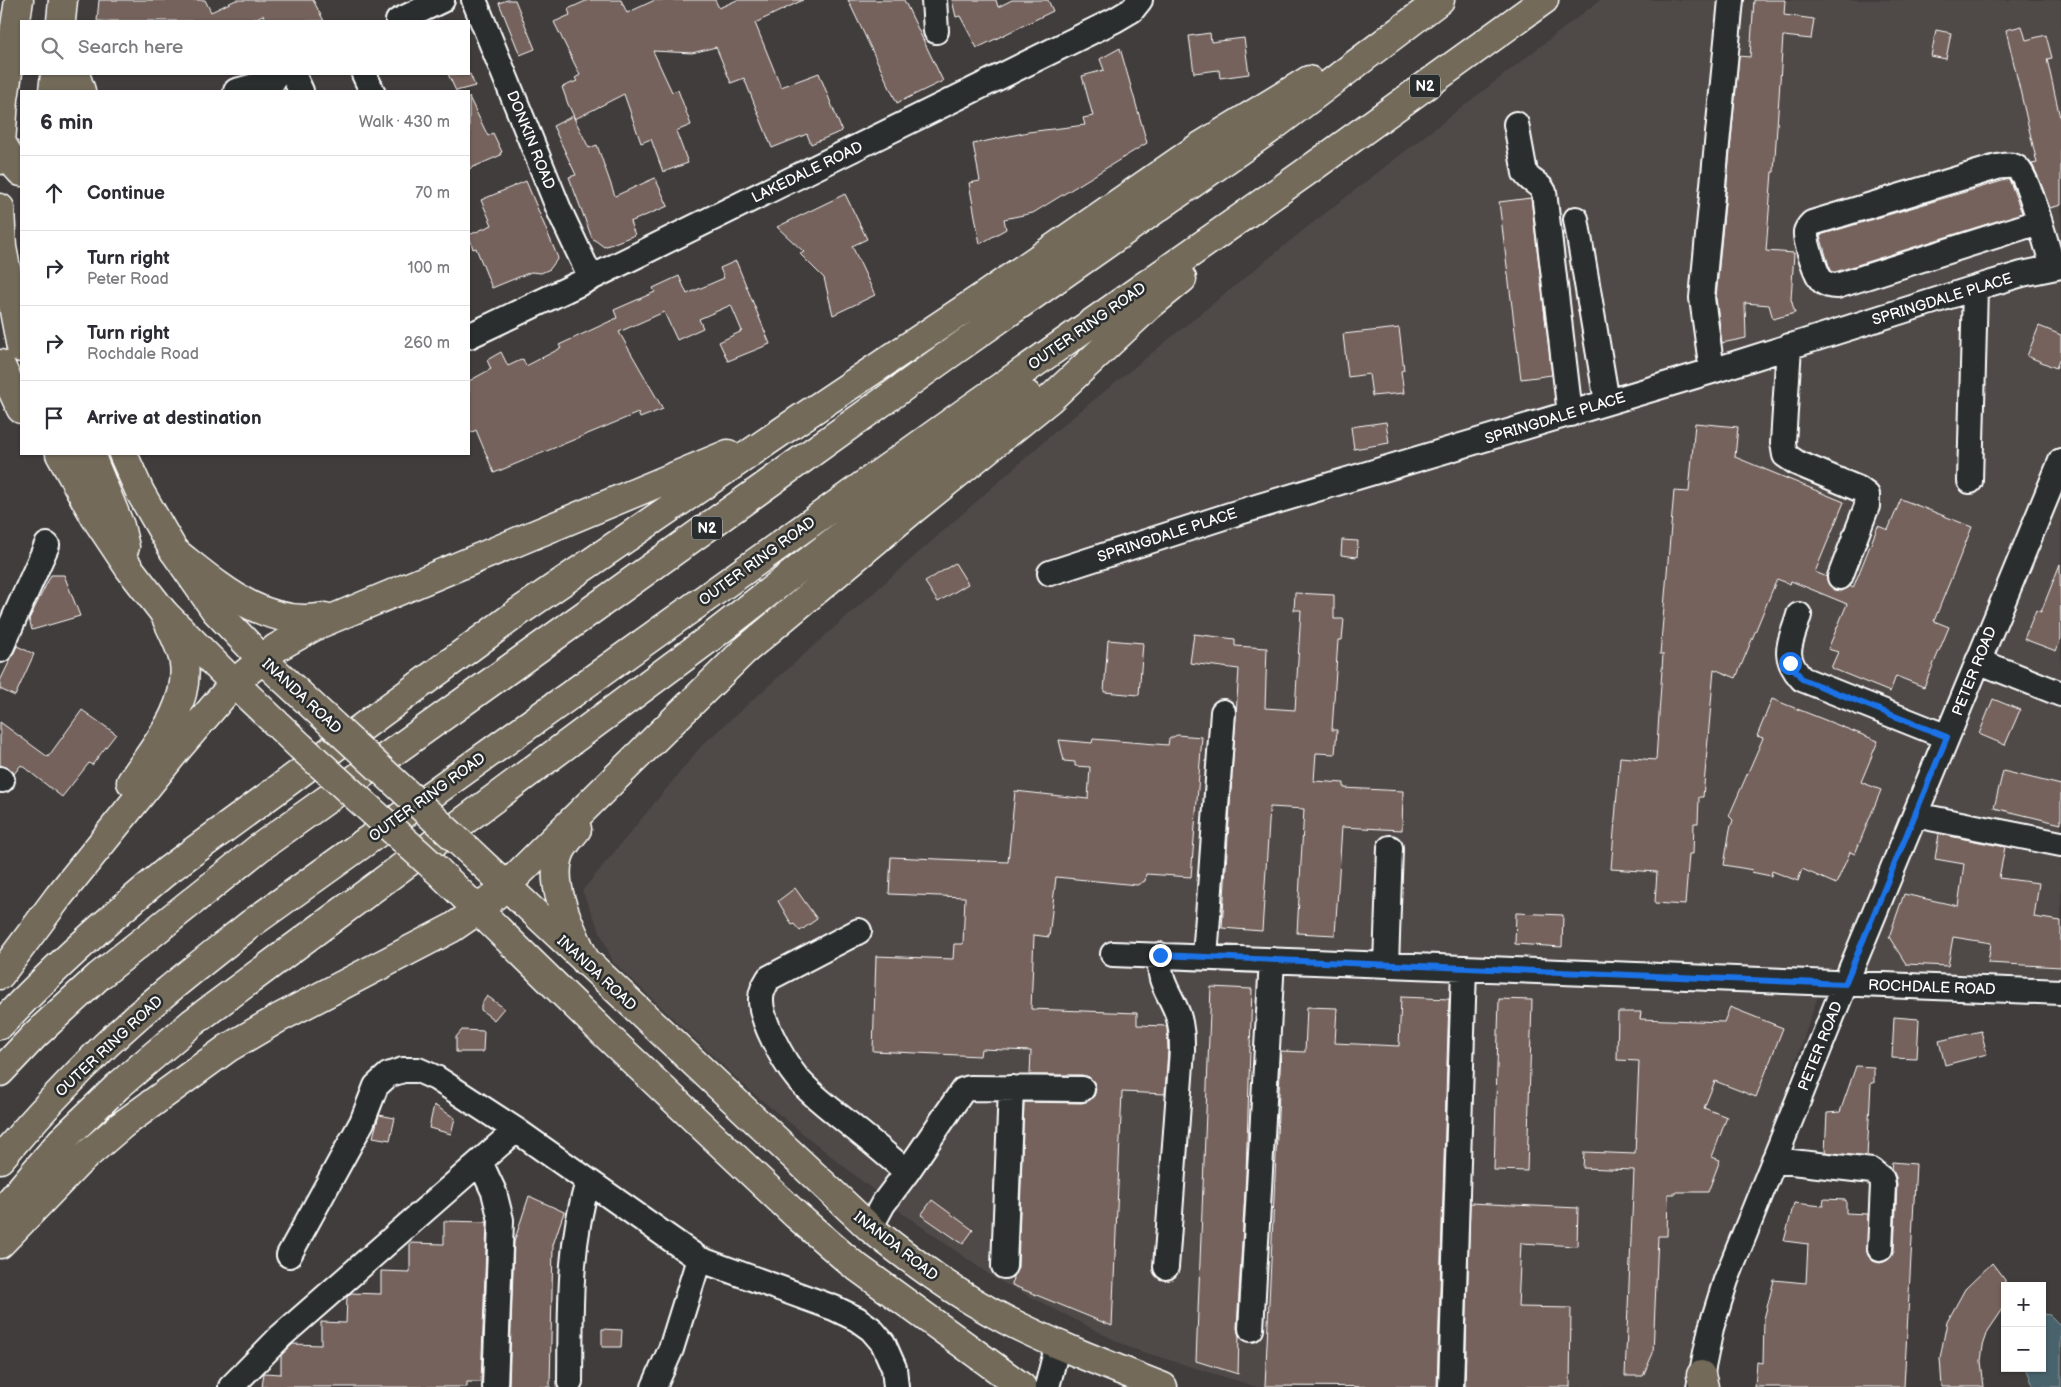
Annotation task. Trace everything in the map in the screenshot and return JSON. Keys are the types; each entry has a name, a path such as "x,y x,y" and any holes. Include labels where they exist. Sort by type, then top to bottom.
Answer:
{"main road":[{"path":"0,160 4,99 19,0"},
{"name":"OUTER RING ROAD","path":"0,1159 38,1114 107,1044 252,922 964,413 1306,172 1544,0"},
{"path":"0,1025 59,964 168,870 520,611 797,421 987,294 1199,147 1436,3"},
{"name":"N2","path":"0,1072 35,1035 99,976 259,848 948,356 1270,129 1436,3"},
{"path":"53,90 55,75"},
{"path":"75,75 81,90"},
{"path":"0,140 13,163 20,171"},
{"path":"0,1244 80,1161 122,1125 228,1048 279,1018 452,928 476,911 505,887 744,651 843,567 1050,399 1149,306 1306,172"},
{"path":"0,208 3,256 20,343"},
{"path":"0,1213 61,1141 118,1086 192,1023 710,638 942,457 1149,306"},
{"path":"0,364 20,407"},
{"path":"0,975 59,896 175,752 234,683 276,648 318,625 694,469 797,421"},
{"path":"44,455 59,484 110,554 129,568"},
{"path":"61,455 95,517 129,568 164,613 234,683 300,746 437,870 476,911 609,1038 834,1249 1022,1387"},
{"path":"90,455 120,526 129,568"},
{"name":"INANDA ROAD","path":"122,455 140,492 174,551 215,610 262,659 870,1228 951,1288 1005,1320 1085,1357 1163,1387"},
{"path":"174,551 243,601 266,613 291,619 312,619 349,612"},
{"path":"59,896 179,707 185,686 184,661 164,613"},
{"path":"586,962 559,895 557,876 561,852 606,786"}],"street":[{"path":"400,20 442,0"},
{"name":"DONKIN ROAD","path":"474,0 560,212 591,278"},
{"path":"934,0 936,32"},
{"name":"LAKEDALE ROAD","path":"470,336 591,278 1106,24 1132,10 1140,0"},
{"path":"1712,371 1702,298 1731,0"},
{"path":"364,75 372,90"},
{"path":"240,90 278,80 299,90"},
{"path":"1516,124 1525,173 1528,178 1541,186 1544,192 1570,414"},
{"path":"2039,222 1837,286 1831,286 1820,279 1807,243 1806,234 1808,227 1812,223 1998,167 2009,166 2019,169 2023,175 2057,267"},
{"path":"1576,219 1607,402"},
{"name":"SPRINGDALE PLACE","path":"1050,573 1233,514 1712,371 1975,288 2057,267"},
{"path":"1970,481 1975,288"},
{"path":"1789,346 1783,443 1785,456 1797,463 1859,489 1867,495 1867,506 1840,577"},
{"name":"PETER ROAD","path":"1701,1383 1711,1328 1726,1280 1845,984 2061,461"},
{"path":"0,650 47,545"},
{"path":"1799,615 1788,654 1790,663 1802,679 1947,737"},
{"path":"1978,661 2061,694"},
{"path":"1205,957 1223,712"},
{"path":"1915,815 2061,844"},
{"path":"1386,965 1390,848"},
{"path":"859,931 769,978 763,988 761,1006 765,1021 796,1077 813,1095 886,1153 906,1172"},
{"name":"ROCHDALE ROAD","path":"1113,954 2061,992"},
{"path":"1160,955 1159,970 1162,984 1177,1014 1182,1030 1166,1266"},
{"path":"1251,1329 1272,960"},
{"path":"1451,1387 1464,968"},
{"path":"290,1256 362,1122 376,1086 388,1075 403,1070 418,1070 436,1078 516,1130 699,1259 834,1308 858,1320 871,1329 883,1343 894,1368 896,1387"},
{"path":"870,1228 883,1204 963,1090 970,1088 1082,1089"},
{"path":"1004,1266 1011,1088"},
{"path":"231,1387 281,1336 516,1130"},
{"path":"1774,1160 1864,1169 1879,1175 1883,1185 1880,1249"},
{"path":"480,1162 494,1192 502,1220 495,1387"},
{"path":"570,1382 575,1244 577,1226 588,1182"},
{"path":"654,1387 671,1349 699,1259"},
{"path":"1046,1387 1058,1344"}],"shaded area":[{"path":"1600,0 2061,0 2061,978 1827,969 1687,1387 1257,1387 1130,1348 994,1278 898,1210 749,1090 613,962 582,891 703,744 1058,429 1306,228"}],"water":[{"path":"2046,1314 2050,1315 2061,1326 2061,1387 2034,1387 2028,1372 2046,1372"}],"building":[{"path":"99,0 205,0 211,12 236,0 313,0 323,20 266,20 263,15 252,20 97,20"},
{"path":"515,0 535,49 520,55 499,3"},
{"path":"588,0 621,0 627,13 655,0 715,0 719,8 737,0 803,0 755,23 781,87 819,73 842,131 811,144 807,134 772,148 744,78 731,83 716,47 692,53 653,51 672,92 678,90 691,125 676,131 688,163 663,172 651,139 641,143 624,94 575,119 568,104 562,87 577,81 575,78 580,75 554,22 570,15 568,9"},
{"path":"848,0 904,0 943,81 897,103"},
{"path":"952,0 996,0 998,7 1012,0 1048,0 1053,11 977,48 960,16 956,17"},
{"path":"1754,0 1785,0 1784,15 1814,19 1811,39 1783,36 1774,172 1772,172 1766,251 1794,253 1791,299 1795,313 1773,319 1769,305 1745,303 1746,338 1722,343 1716,298 1739,56 1750,57"},
{"path":"2022,26 2026,40 2046,35 2052,58 2047,59 2061,122 2061,205 2050,208 2032,164 2037,163 2006,30"},
{"path":"1936,30 1951,33 1946,59 1931,56"},
{"path":"1210,33 1211,42 1244,38 1249,74 1220,78 1219,70 1194,73 1189,36"},
{"path":"1120,48 1147,143 1033,213 1004,219 1006,229 980,244 969,183 980,181 973,144 1028,132 1085,125 1083,118 1093,116 1082,76 1104,70 1100,59"},
{"path":"470,74 475,86 456,90 448,75"},
{"path":"470,99 488,136 493,133 502,152 500,153 501,155 470,169"},
{"path":"573,116 589,148 597,145 615,196 655,178 668,206 630,222 635,235 604,247 592,238 569,177 576,175 553,126"},
{"path":"2009,179 2022,213 1832,272 1820,235"},
{"path":"526,181 558,258 550,269 541,273 531,272 492,288 476,248 473,249 470,238 470,235 492,225 481,200"},
{"path":"845,194 867,239 852,246 875,295 833,315 824,278 800,254 804,252 777,227"},
{"path":"1531,198 1552,375 1521,379 1499,202"},
{"path":"736,261 770,344 728,361 719,342 742,331 731,305 699,319 703,328 677,340 664,312 619,332 663,409 640,418 638,413 494,473 476,430 470,433 470,380 491,369 487,360 501,352 508,366 523,359 526,366 561,348 559,345 617,318 614,310 655,292 653,288 679,276 687,294 724,278 720,268"},
{"path":"2039,326 2061,335 2061,356 2056,368 2027,356"},
{"path":"1399,328 1404,370 1401,371 1404,393 1372,396 1369,374 1348,377 1343,334"},
{"path":"1386,422 1389,443 1354,449 1351,427"},
{"path":"1695,423 1738,427 1735,457 1844,502 1815,572 1827,577 1829,585 1835,590 1842,591 1850,586 1853,588 1878,526 1888,530 1901,499 1972,527 1934,621 1949,627 1924,687 1896,676 1890,692 1831,668 1838,652 1828,649 1847,604 1791,581 1790,584 1777,579 1736,678 1714,669 1703,797 1699,797 1698,823 1694,823 1693,854 1689,854 1685,905 1655,903 1657,872 1611,869 1620,757 1656,760 1663,654 1660,654 1674,491 1689,492"},
{"path":"1342,540 1358,541 1357,557 1341,555"},
{"path":"955,563 968,584 938,602 925,582"},
{"path":"2060,564 2061,638 2056,651 2024,639 2036,610 2041,612"},
{"path":"51,575 64,575 80,616 32,630 29,619"},
{"path":"1295,593 1334,595 1334,619 1344,619 1342,640 1338,640 1332,730 1337,730 1335,754 1316,753 1314,781 1344,783 1344,788 1403,791 1402,830 1342,827 1335,935 1297,933 1304,809 1270,807 1262,931 1222,928 1239,669 1190,663 1194,634 1235,639 1235,646 1267,648 1265,708 1295,710 1301,610 1294,610"},
{"path":"1108,640 1143,643 1139,695 1104,692"},
{"path":"17,646 34,654 15,696 0,689 0,681"},
{"path":"1772,699 1878,741 1861,782 1881,790 1855,854 1850,852 1836,884 1802,869 1798,881 1772,871 1771,876 1751,872 1753,870 1724,865 1733,820 1729,816 1763,738 1757,736"},
{"path":"1993,699 2020,710 2005,745 1979,734"},
{"path":"82,710 116,734 92,765 89,763 62,797 21,765 14,774 8,768 0,765 0,722 48,757"},
{"path":"1177,735 1202,737 1191,877 1146,874 1145,881 1137,885 1056,877 1049,937 1034,935 1031,1009 1137,1013 1137,1025 1167,1026 1168,1050 1165,1094 1122,1092 1112,1326 1012,1285 1013,1276 1018,1267 1024,1102 1082,1103 1094,1096 1096,1089 1094,1082 1089,1077 1082,1075 1030,1075 1031,1051 981,1049 980,1056 873,1051 876,956 953,959 954,944 963,944 965,897 889,894 891,857 1008,862 1015,791 1088,799 1090,767 1075,766 1075,762 1064,761 1059,740 1092,743 1093,739 1168,745 1169,739"},
{"path":"2003,771 2061,785 2061,824 1994,808"},
{"path":"1939,834 2005,847 1999,878 2039,883 2034,917 2061,921 2061,967 1988,963 1991,943 1953,937 1948,966 1906,964 1889,937 1904,894 1958,906 1964,864 1935,859"},
{"path":"795,888 817,919 800,931 794,924 792,925 778,901"},
{"path":"1516,913 1563,915 1562,947 1515,944"},
{"path":"1211,987 1252,989 1246,1174 1237,1328 1239,1336 1238,1374 1196,1361"},
{"path":"487,996 504,1008 494,1020 481,1010 481,1005"},
{"path":"1401,997 1449,999 1437,1387 1265,1386 1281,1051 1305,1052 1307,1007 1337,1008 1335,1043 1399,1046"},
{"path":"1499,999 1532,1000 1527,1171 1494,1170"},
{"path":"1730,1007 1783,1028 1756,1097 1715,1081 1704,1108 1727,1117 1712,1157 1720,1160 1708,1192 1676,1192 1676,1194 1668,1194 1667,1236 1658,1236 1653,1353 1643,1376 1625,1376 1634,1170 1583,1168 1584,1152 1635,1154 1639,1061 1617,1060 1618,1012 1641,1012 1640,1019 1724,1022"},
{"path":"1894,1017 1919,1019 1917,1059 1892,1058"},
{"path":"462,1030 484,1031 483,1052 456,1052 456,1037"},
{"path":"1981,1031 1987,1054 1945,1065 1939,1041"},
{"path":"1856,1066 1874,1067 1874,1083 1871,1083 1867,1157 1825,1152 1827,1113 1840,1112"},
{"path":"434,1105 455,1118 451,1134 429,1128"},
{"path":"379,1115 395,1118 390,1140 373,1137"},
{"path":"1892,1162 1916,1164 1904,1387 1755,1387 1757,1362 1763,1363 1764,1319 1774,1280 1806,1283 1808,1244 1784,1241 1794,1203 1823,1206 1824,1199 1846,1200 1846,1213 1868,1214 1868,1255 1873,1261 1880,1263 1886,1261 1891,1257 1894,1250 1897,1185 1896,1177 1891,1169"},
{"path":"529,1196 564,1212 553,1245 550,1387 509,1387 514,1242"},
{"path":"932,1200 973,1230 963,1244 921,1215"},
{"path":"1470,1203 1578,1208 1577,1246 1521,1243 1518,1307 1571,1308 1570,1387 1465,1387"},
{"path":"444,1221 487,1222 481,1382 467,1382 467,1387 262,1387 264,1373 281,1374 281,1355 293,1344 321,1345 321,1322 346,1323 347,1297 351,1293 381,1294 381,1271 410,1272 410,1243 444,1244"},
{"path":"1992,1263 2005,1280 2005,1282 2001,1282 2001,1312 1988,1331 1983,1346 1981,1361 1984,1387 1942,1387 1940,1358 1947,1322 1965,1289"},
{"path":"602,1329 622,1330 621,1347 602,1347"}],"route":[{"path":"1160,955 1845,984 1947,737 1802,679 1790,663"}]}
